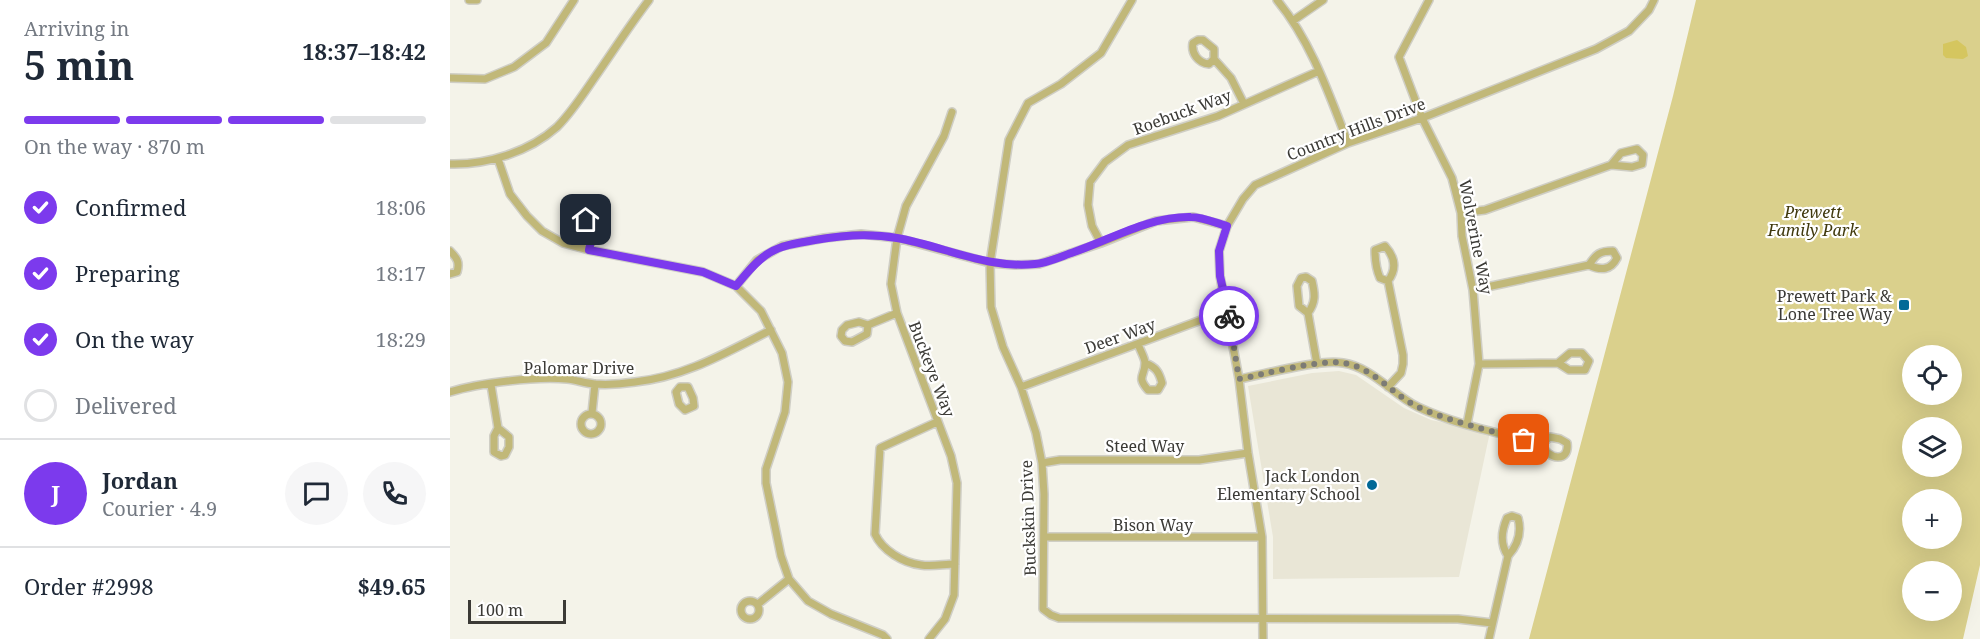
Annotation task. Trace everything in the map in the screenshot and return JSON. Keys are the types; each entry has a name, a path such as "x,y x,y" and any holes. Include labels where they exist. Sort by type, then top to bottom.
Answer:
{"street":[{"path":"469,0 477,0"},
{"path":"450,78 485,79 514,67 546,43 574,0"},
{"path":"450,164 498,159 531,144 556,128 575,107 649,0"},
{"name":"Buckskin Drive","path":"1132,0 1101,53 1061,84 1028,103 1009,140 990,262 991,307 1003,348 1021,387 1036,433 1042,463 1043,609 1059,618 1458,619 1492,623"},
{"path":"1276,0 1294,20 1319,71 1348,143"},
{"path":"1294,20 1323,0"},
{"name":"Wolverine Way","path":"1429,0 1399,57 1422,118 1452,178 1461,213 1462,236 1473,290 1479,364 1467,424"},
{"name":"Country Hills Drive","path":"1263,639 1263,537 1248,453 1228,310 1220,276 1219,251 1227,226 1243,199 1255,185 1348,143 1422,118 1596,49 1629,31 1649,10 1654,0"},
{"path":"1214,59 1231,78 1244,104"},
{"name":"Roebuck Way","path":"1101,243 1092,226 1088,205 1090,182 1105,162 1128,145 1218,116 1319,71"},
{"name":"Buckeye Way","path":"929,639 945,619 954,595 957,483 951,456 897,313 891,284 897,238 906,206 944,136 952,112"},
{"path":"498,159 510,194 542,231 563,243 589,250 703,272 736,286 761,311 782,353 788,382 785,412 766,469 766,483 781,556 789,579 808,601 831,614 883,635 887,639"},
{"path":"1461,213 1485,210 1611,165"},
{"path":"736,286 757,261 782,246 861,234 897,238 990,262 1015,266 1039,264 1101,243 1156,220 1193,217 1227,226"},
{"path":"589,250 594,228"},
{"path":"1388,281 1380,278 1375,257 1376,250 1385,246 1391,253 1394,264 1393,274 1388,281 1403,364 1401,373 1388,387"},
{"path":"450,251 459,264 457,272 450,274"},
{"path":"1473,290 1589,265"},
{"path":"1308,313 1314,305 1315,293 1312,281 1301,278 1297,285 1299,306 1308,313 1317,364"},
{"name":"Deer Way","path":"1021,387 1228,310"},
{"path":"868,325 897,313"},
{"name":"Palomar Drive","path":"450,392 465,387 533,379 567,379 595,384 636,382 675,375 714,359 771,330"},
{"path":"1138,344 1145,363"},
{"path":"1239,379 1317,364 1343,363 1367,372 1418,406 1467,424 1541,444"},
{"path":"1479,364 1558,363"},
{"path":"675,375 680,387"},
{"path":"592,413 595,384"},
{"path":"491,385 498,428"},
{"path":"938,422 880,448 875,534 880,545 898,556 921,565 955,564"},
{"name":"Steed Way","path":"1042,463 1060,460 1198,460 1248,453"},
{"path":"1489,639 1508,556 1516,548 1519,538 1518,518 1512,516 1507,518 1501,538 1502,548 1508,556"},
{"name":"Bison Way","path":"1044,537 1263,537"},
{"path":"758,604 789,579"}],"shaded area":[{"path":"1957,40 1966,47 1968,56 1963,59 1946,58 1943,55 1943,44"},
{"name":"Jack London Elementary School","path":"1339,371 1356,375 1404,408 1431,420 1490,432 1459,577 1273,579 1273,537 1248,386 1312,373"}],"green space":[{"name":"Prewett Family Park","path":"1696,0 1980,0 1980,565 1963,639 1529,639 1673,96"}],"way so far":[{"path":"1229,316 1239,379 1317,364 1343,363 1367,372 1405,400 1429,412 1524,440"}],"place":[{"name":"Prewett Park & Lone Tree Way","path":"1904,305"},
{"name":"Jack London Elementary School","path":"1372,485"}],"route":[{"path":"586,220 589,206 594,203 604,205 606,210 603,225 594,228 589,250 626,259 703,272 736,286 757,261 782,246 823,238 861,234 897,238 990,262 1015,266 1039,264 1101,243 1156,220 1193,217 1227,226 1219,251 1220,276 1229,316"}]}
